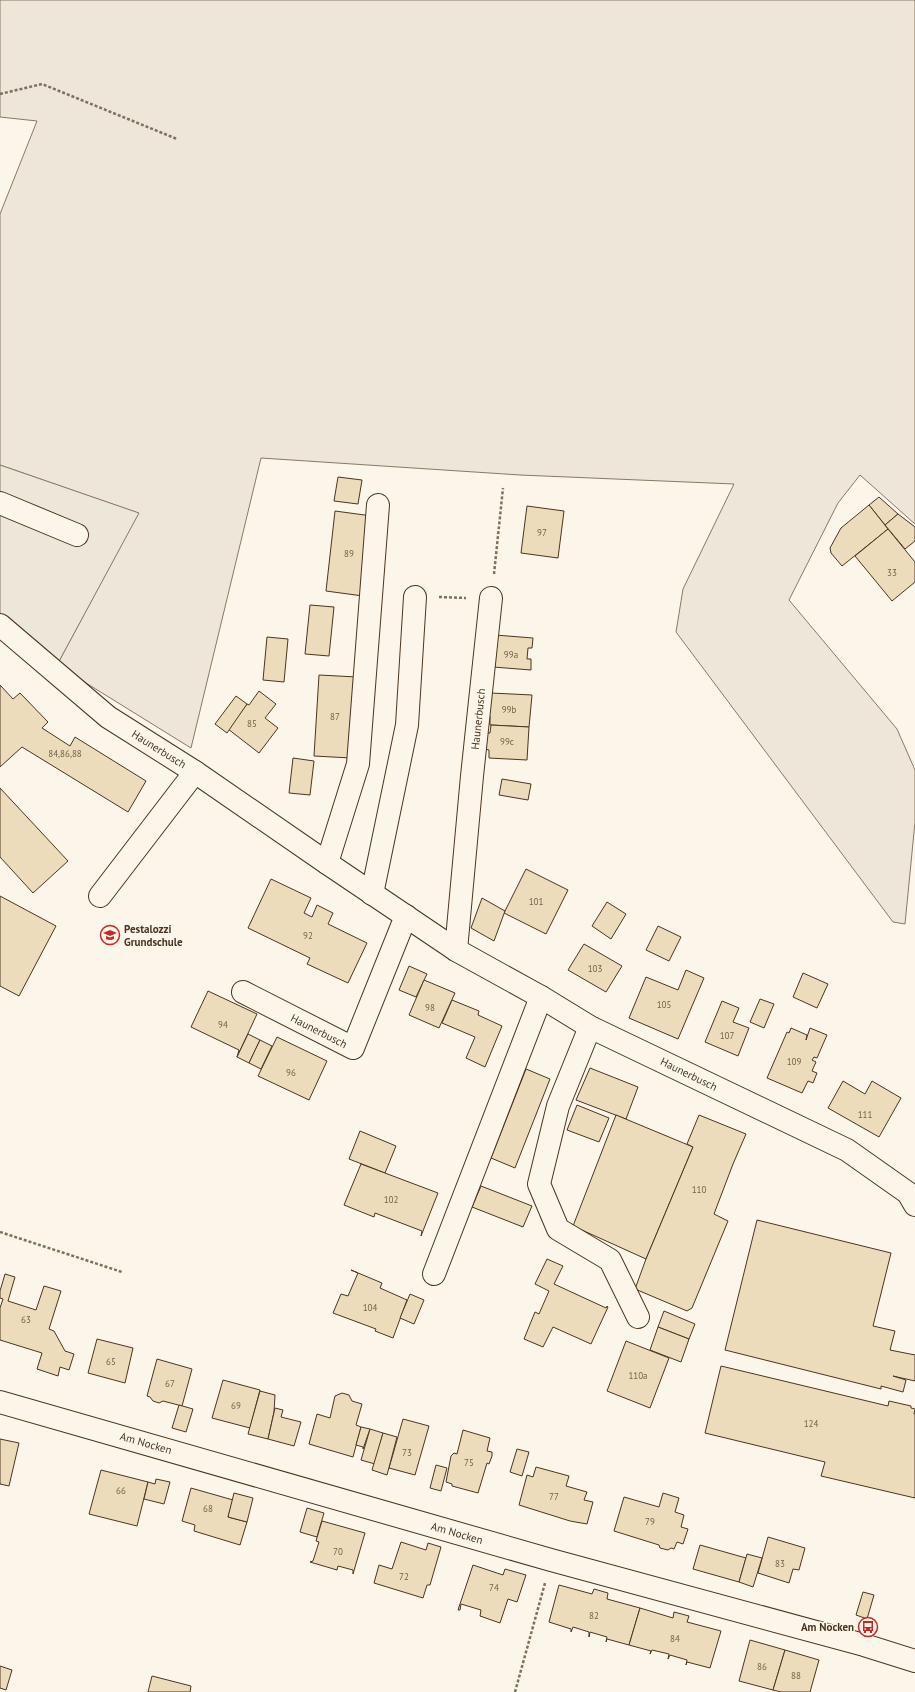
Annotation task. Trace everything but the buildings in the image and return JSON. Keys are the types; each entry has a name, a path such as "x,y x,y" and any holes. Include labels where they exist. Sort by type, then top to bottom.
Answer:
{"street":[{"path":"0,503 78,535"},
{"path":"327,863 358,764 378,505"},
{"path":"372,894 407,725 415,597"},
{"name":"Haunerbusch","path":"456,950 472,776 491,598"},
{"name":"Haunerbusch","path":"0,624 108,717 195,772 456,950 541,997 590,1027 847,1150 908,1192 915,1205"},
{"path":"100,896 195,772"},
{"name":"Haunerbusch","path":"243,992 353,1048 406,916"},
{"path":"434,1274 541,997"},
{"path":"590,1027 558,1106 539,1184 558,1230 610,1260 638,1317"},
{"name":"Am Nocken","path":"0,1402 551,1560 864,1645 915,1661"}],"path":[{"path":"0,94 42,84 177,139"},
{"path":"415,597 491,598 504,488"},
{"path":"0,1232 122,1272"},
{"path":"515,1692 551,1560"}],"shaded area":[{"path":"0,0 915,0 915,524 860,475 838,503 789,600 897,729 915,770 915,822 905,924 893,922 676,632 683,589 734,484 520,475 261,458 191,748 57,665 138,513 0,465 0,214 37,121 0,117"},
{"path":"0,465 139,513 57,665 0,614"}],"place":[{"name":"Pestalozzi Grundschule","path":"110,935"},
{"name":"Am Nocken","path":"868,1627"}]}
